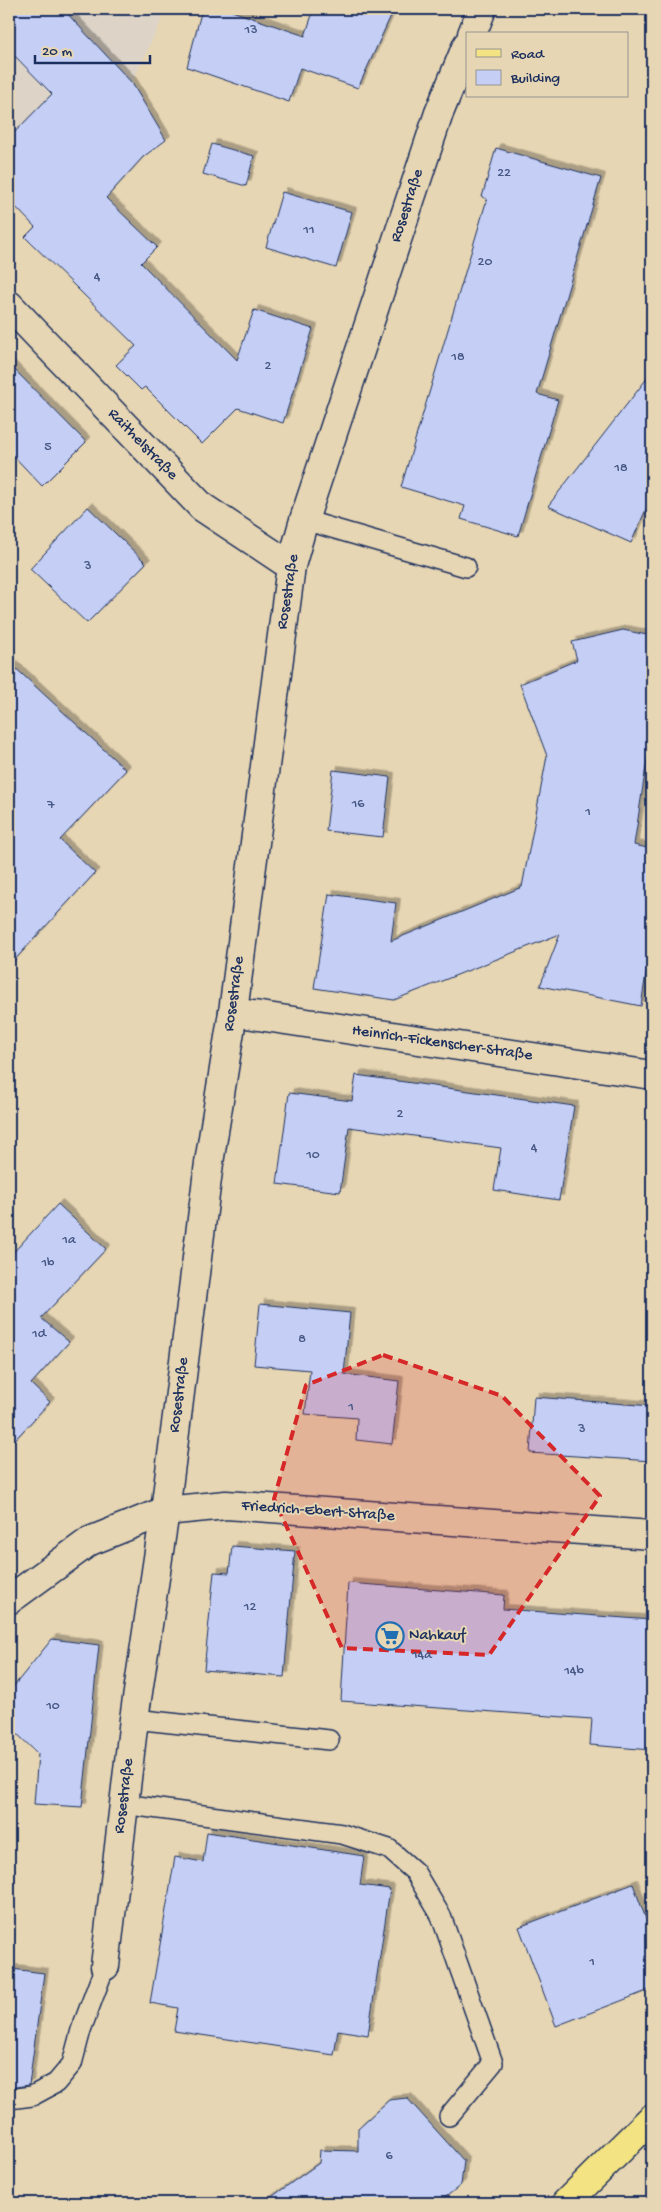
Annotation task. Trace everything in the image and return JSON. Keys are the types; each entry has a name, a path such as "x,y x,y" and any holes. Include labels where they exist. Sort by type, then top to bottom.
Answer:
{"main road":[{"path":"566,2203 652,2118"}],"street":[{"path":"473,32 482,9"},
{"name":"Rosestraße","path":"105,1966 134,1719 165,1511 209,1162 232,1012 291,566 304,520 439,113 466,47"},
{"name":"Raithelstraße","path":"9,305 202,507 291,566"},
{"name":"Heinrich-Fickenscher-Straße","path":"232,1012 652,1075"},
{"name":"Friedrich-Ebert-Straße","path":"9,1600 90,1541 165,1511 226,1505 652,1535"}],"lane":[{"path":"304,520 466,567"},
{"path":"134,1719 329,1740"},
{"path":"123,1804 342,1834 389,1849 414,1872 440,1916 493,2064 449,2116"},
{"path":"9,2099 32,2096 56,2083 72,2064 81,2030 105,1966"}],"highlighted area":[{"path":"383,1355 502,1396 600,1496 489,1655 342,1648 274,1499 306,1385"}],"shaded area":[{"path":"9,9 167,9 132,83 99,48 9,138"}],"building":[{"path":"9,9 63,9 132,83 166,140 143,157 106,198 157,247 141,263 237,360 254,310 313,329 283,423 238,408 202,444 145,387 141,390 116,365 136,346 25,237 35,227 9,200 9,138 52,94 9,50"},
{"path":"202,9 226,9 305,36 314,9 394,9 358,88 300,68 289,102 187,67"},
{"path":"212,144 254,156 246,186 203,174"},
{"path":"496,148 601,178 537,394 558,400 518,536 461,519 465,506 401,487 487,199 482,197"},
{"path":"282,192 352,212 336,268 266,247"},
{"path":"9,364 86,442 42,486 9,451"},
{"path":"652,372 652,496 631,543 548,506"},
{"path":"88,507 146,563 87,623 30,569"},
{"path":"623,630 652,636 652,727 634,845 652,849 652,934 641,1006 540,986 560,934 394,1000 314,988 329,894 396,903 391,941 522,887 547,756 520,684 577,660 572,642"},
{"path":"9,662 126,770 60,840 95,873 9,966"},
{"path":"333,770 390,777 383,837 326,831"},
{"path":"356,1075 574,1106 559,1200 494,1190 501,1148 349,1127 340,1192 277,1184 289,1093 352,1101"},
{"path":"58,1204 106,1249 41,1318 69,1342 31,1384 50,1402 9,1446 9,1257"},
{"path":"260,1304 350,1313 344,1374 399,1381 392,1444 356,1440 357,1418 305,1414 310,1370 254,1365"},
{"path":"534,1397 652,1406 652,1461 530,1453"},
{"path":"232,1546 295,1551 284,1677 204,1670 214,1572 229,1573"},
{"path":"348,1583 504,1595 503,1609 652,1620 652,1750 590,1745 592,1719 341,1701"},
{"path":"52,1639 99,1645 82,1807 34,1804 38,1754 9,1726 9,1692"},
{"path":"207,1832 364,1856 360,1885 390,1889 368,2035 338,2030 334,2055 174,2031 178,2008 150,2003 175,1857 203,1862"},
{"path":"633,1884 652,1935 652,1989 556,2026 519,1927"},
{"path":"12,1969 44,1973 29,2085 9,2088 9,1991"},
{"path":"407,2098 464,2161 461,2185 438,2203 263,2203 319,2163 320,2150 358,2151 358,2128 389,2100"}],"place":[{"name":"Nahkauf","path":"390,1636"}]}
